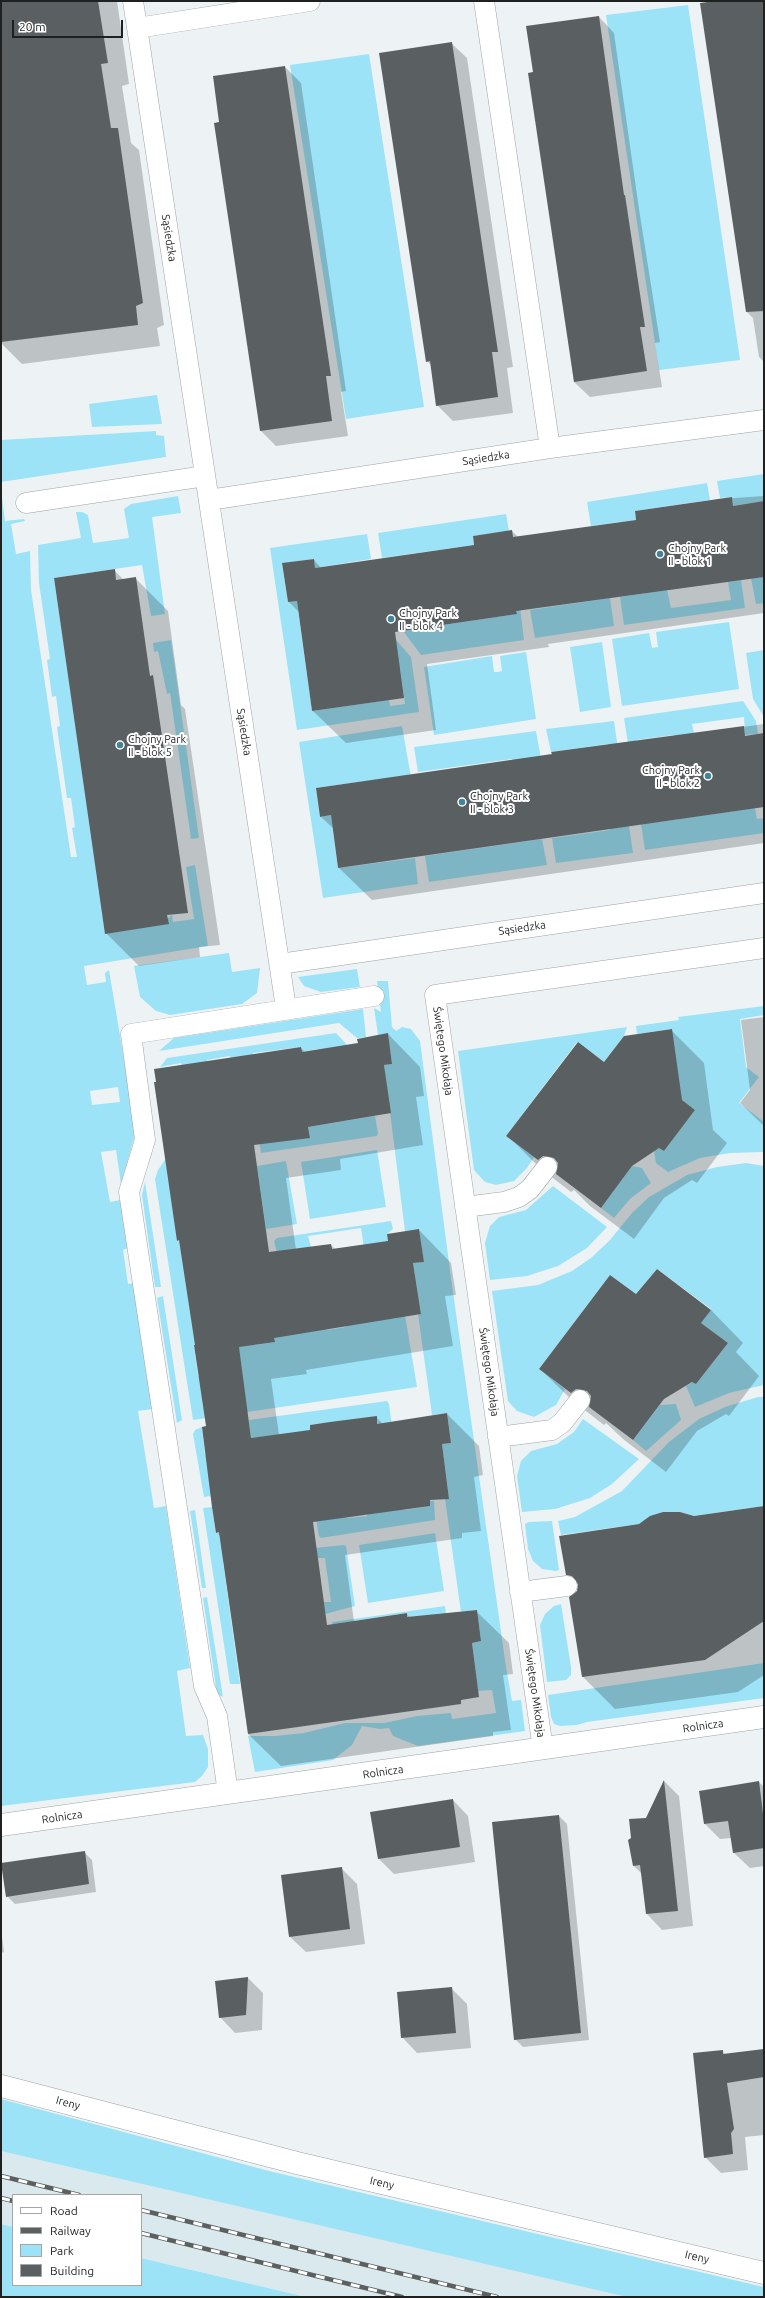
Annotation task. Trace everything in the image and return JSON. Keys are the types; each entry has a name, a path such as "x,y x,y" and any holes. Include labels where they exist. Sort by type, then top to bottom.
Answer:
{"street":[{"name":"Rolnicza","path":"1,1825 764,1717"},
{"name":"Ireny","path":"1,2086 297,2163 764,2273"}],"lane":[{"name":"Sąsiedzka","path":"133,1 286,1008"},
{"path":"137,28 310,1"},
{"path":"484,1 550,448"},
{"name":"Sąsiedzka","path":"209,500 550,448 764,420"},
{"path":"26,503 205,476"},
{"name":"Sąsiedzka","path":"280,964 764,893"},
{"name":"Świętego Mikołaja","path":"543,1749 435,995 764,948"},
{"path":"228,1793 217,1716 204,1686 129,1192 145,1140 131,1034 286,1008 374,996"},
{"path":"465,1207 504,1202 519,1198 530,1189 547,1167"},
{"path":"498,1437 552,1430 562,1423 580,1400"},
{"path":"520,1592 568,1586"}],"shaded area":[{"path":"1,2151 627,2297 306,2297 142,2258 142,2194 12,2194 12,2227 1,2224"}],"green space":[{"path":"688,5 740,360 659,370 606,15"},
{"path":"369,54 424,407 346,419 290,65"},
{"path":"157,395 162,424 92,427 89,404"},
{"path":"156,431 156,435 164,436 166,457 1,482 1,440"},
{"path":"764,474 764,501 733,506 732,497 720,498 717,481"},
{"path":"707,483 710,500 635,511 636,520 591,526 587,502"},
{"path":"1,490 5,521 24,519 25,521 11,524 16,554 30,551 31,590 71,857 77,857 72,828 75,827 71,798 67,798 57,727 60,726 56,696 52,697 47,660 50,659 39,583 38,545 81,538 76,512 82,512 88,515 93,543 129,538 124,509 131,504 178,496 181,513 152,517 165,614 151,616 142,565 54,578 106,933 168,924 168,918 172,915 173,922 194,919 186,867 195,865 208,946 84,966 87,985 106,982 105,973 109,970 136,1131 121,1184 116,1150 101,1152 110,1202 121,1200 128,1248 123,1250 128,1284 134,1283 152,1409 138,1411 154,1508 166,1506 190,1668 177,1671 186,1736 203,1735 208,1749 208,1767 202,1776 195,1782 1,1806","holes":["118,1087 120,1102 92,1105 90,1091"]},
{"path":"506,514 509,531 473,536 474,545 382,558 378,533"},
{"path":"367,534 371,559 315,568 314,559 282,564 288,602 297,601 312,711 389,700 390,706 405,704 400,669 390,633 411,657 419,712 297,730 270,548"},
{"path":"764,577 764,603 756,604 751,578"},
{"path":"741,580 745,608 624,625 620,597 667,590 671,608 731,600 728,582"},
{"path":"519,598 524,640 421,655 403,631 516,614 514,600"},
{"path":"610,598 614,626 535,638 530,610"},
{"path":"729,622 739,689 622,706 612,639 649,633 652,648 658,647 656,632"},
{"path":"171,640 199,838 191,839 170,693 167,694 158,651 154,652 153,643"},
{"path":"602,642 611,707 580,712 570,647"},
{"path":"764,650 764,717 753,699 746,653"},
{"path":"526,652 536,719 434,735 424,667 492,656 494,672 498,672 502,671 500,656"},
{"path":"743,701 756,721 758,734 745,735 744,717 692,724 694,733 675,745 674,735 636,740 635,789 624,718"},
{"path":"614,721 633,853 556,863 552,838 610,830 602,771 611,769 608,744 551,752 546,729"},
{"path":"402,726 412,783 381,779 316,788 320,817 331,815 338,868 415,858 418,884 323,898 299,742"},
{"path":"536,731 542,764 514,768 512,759 418,772 414,747"},
{"path":"637,798 658,822 755,808 757,819 764,818 764,833 645,850"},
{"path":"542,839 547,865 429,882 425,856"},
{"path":"229,953 232,972 260,968 257,993 242,1004 170,1015 156,1011 140,997 134,966"},
{"path":"357,969 360,987 321,992 304,986 298,977"},
{"path":"377,981 388,981 392,1027 396,1031 402,1027 411,1029 420,1041 451,1278 506,1667 512,1701 521,1700 525,1731 418,1746 393,1736 389,1728 380,1729 362,1726 352,1745 333,1760 255,1772 248,1736 275,1736 304,1733 345,1723 384,1723 417,1716 451,1713 452,1719 496,1713 492,1690 478,1691 472,1643 481,1641 477,1610 461,1612 445,1499 449,1499 442,1444 451,1443 447,1413 432,1415 418,1314 421,1313 413,1263 424,1262 419,1230 405,1231 384,1065 392,1064 388,1034 378,1035 374,1008 381,1012"},
{"path":"764,1006 764,1015 740,1019 746,1067 759,1077 739,1103 764,1122 764,1152 730,1153 700,1158 668,1172 656,1163 654,1151 659,1148 664,1151 695,1110 669,1090 671,1029 637,1034 636,1026 679,1020 678,1017"},
{"path":"363,1009 366,1037 357,1038 339,1023 159,1051 174,1038"},
{"path":"627,1027 624,1036 604,1062 577,1042 506,1136 534,1157 527,1168 514,1181 496,1185 485,1182 474,1170 458,1051"},
{"path":"336,1033 350,1048 319,1053 318,1049 302,1052 301,1047 253,1053 254,1062 235,1091 230,1056 207,1060 209,1070 183,1073 181,1063 160,1067 167,1058"},
{"path":"375,1116 378,1133 377,1136 261,1153 258,1135 310,1137 308,1127"},
{"path":"173,1148 177,1241 186,1240 202,1344 194,1345 198,1376 242,1370 237,1337 255,1345 274,1342 270,1309 325,1322 327,1330 346,1327 345,1319 405,1315 417,1387 193,1420 155,1179 158,1170"},
{"path":"377,1150 386,1207 310,1219 301,1162"},
{"path":"286,1161 297,1224 266,1229 257,1166"},
{"path":"746,1163 764,1166 764,1385 729,1393 695,1407 686,1386 693,1382 696,1384 728,1343 701,1323 711,1309 657,1269 636,1294 610,1275 539,1369 565,1389 556,1405 534,1417 517,1411 508,1401 492,1291 538,1285 572,1271 591,1258 610,1240 632,1213 649,1197 687,1175 717,1167"},
{"path":"632,1166 642,1168 651,1183 630,1199 614,1218 601,1208"},
{"path":"145,1182 161,1287 155,1287 142,1195"},
{"path":"553,1186 607,1227 587,1248 558,1266 527,1276 490,1280 485,1243 490,1226 499,1217 526,1210"},
{"path":"391,1221 393,1229 387,1234 389,1245 364,1248 361,1228 308,1236 311,1247 277,1253 274,1241 277,1238"},
{"path":"163,1296 182,1420 177,1423 157,1298"},
{"path":"758,1397 764,1397 764,1506 694,1516 680,1512 663,1512 639,1524 561,1535 558,1521 575,1517 622,1491 669,1442 699,1419 725,1407"},
{"path":"387,1401 389,1404 392,1427 378,1429 377,1417 310,1425 310,1432 251,1438 249,1420"},
{"path":"676,1404 681,1420 646,1451 633,1440 660,1405"},
{"path":"583,1419 639,1459 612,1484 590,1498 555,1509 522,1512 517,1476 521,1461 531,1451 557,1444 574,1432"},
{"path":"202,1427 205,1455 214,1455 217,1481 209,1482 211,1496 204,1497 193,1434 195,1430"},
{"path":"430,1501 434,1501 435,1520 321,1538 319,1536 315,1514 346,1510 347,1518 367,1516 366,1506 406,1510 430,1506"},
{"path":"212,1507 216,1533 226,1532 230,1559 223,1561 240,1684 230,1684 203,1508"},
{"path":"195,1510 206,1588 202,1588 190,1511"},
{"path":"552,1521 559,1570 556,1571 542,1569 533,1561 528,1549 525,1524 529,1522"},
{"path":"435,1533 444,1591 368,1603 359,1545"},
{"path":"346,1546 355,1606 325,1614 324,1602 331,1602 325,1558 317,1558 315,1548"},
{"path":"207,1597 223,1697 217,1694 203,1598"},
{"path":"561,1604 571,1675 566,1680 547,1682 540,1625 545,1614 554,1606"},
{"path":"445,1606 446,1614 408,1621 407,1613 340,1623 341,1632 334,1633 332,1622"},
{"path":"764,1663 764,1698 587,1722 577,1725 560,1726 554,1724 551,1717 548,1695"},
{"path":"1,2099 269,2171 764,2287 764,2297 627,2297 1,2151"},
{"path":"1,2224 12,2227 12,2286 142,2286 142,2258 306,2297 1,2297"}],"building":[{"path":"1,1 98,1 108,63 101,64 111,128 118,128 143,303 136,306 138,325 1,342"},
{"path":"715,1 764,1 764,311 746,312 700,3"},
{"path":"599,16 624,195 645,327 640,327 647,371 574,382 528,73 533,72 526,26"},
{"path":"452,42 498,352 492,352 498,397 436,406 430,361 426,362 379,53"},
{"path":"285,66 331,376 326,376 332,421 260,431 214,123 219,122 213,76"},
{"path":"732,497 733,506 764,501 764,577 516,611 517,614 395,632 404,698 312,711 297,601 288,602 282,563 314,559 315,568 474,545 473,536 512,530 513,537 636,520 635,511"},
{"name":"Chojny Park II - blok 5","path":"115,569 116,580 136,577 150,676 153,675 188,913 167,915 169,924 105,934 54,578"},
{"name":"Chojny Park II - blok 3","path":"744,726 745,736 764,733 764,807 338,868 331,815 320,817 316,788 552,754 551,752"},
{"path":"672,1029 682,1100 695,1110 664,1151 659,1148 632,1166 601,1208 556,1174 558,1163 554,1158 543,1156 538,1160 506,1136 578,1042 604,1062 624,1036"},
{"path":"388,1033 392,1064 384,1065 391,1113 308,1127 310,1138 254,1145 269,1252 331,1244 332,1249 388,1241 387,1234 419,1229 424,1262 413,1263 421,1314 274,1338 275,1342 239,1347 251,1438 310,1430 310,1425 377,1416 377,1424 447,1413 451,1443 442,1444 449,1499 430,1500 430,1506 313,1522 327,1625 407,1613 407,1617 477,1610 481,1641 472,1643 479,1697 461,1700 461,1704 248,1734 219,1532 216,1533 212,1507 202,1427 206,1426 179,1240 177,1241 154,1082 156,1082 154,1069 301,1047 302,1052 358,1043 357,1039"},
{"path":"657,1269 711,1310 701,1323 728,1343 696,1384 692,1382 664,1399 633,1440 589,1407 591,1396 587,1391 576,1389 571,1393 539,1369 610,1275 636,1294"},
{"path":"764,1506 764,1621 705,1660 582,1677 569,1597 577,1591 578,1584 572,1576 566,1575 559,1536 639,1524 650,1516 663,1512 680,1512 694,1516"},
{"path":"664,1780 678,1911 646,1914 640,1865 633,1866 628,1840 631,1838 629,1819 646,1818"},
{"path":"759,1781 764,1822 764,1848 733,1853 728,1821 704,1824 699,1791"},
{"path":"453,1799 460,1847 378,1859 370,1812"},
{"path":"559,1815 581,2033 514,2040 492,1822"},
{"path":"85,1851 89,1884 6,1897 1,1863"},
{"path":"342,1867 350,1929 289,1937 281,1875"},
{"path":"248,1977 246,2015 219,2018 215,1981"},
{"path":"452,1987 456,2033 401,2038 397,1992"},
{"path":"764,2049 764,2077 727,2083 734,2129 731,2133 733,2154 704,2158 693,2053 723,2050 723,2054"}],"railway":[{"path":"1,2176 75,2194"},
{"path":"1,2198 12,2201"},
{"path":"142,2210 497,2297"},
{"path":"142,2233 402,2297"}],"place":[{"name":"Chojny Park II - blok 1","path":"660,554"},
{"name":"Chojny Park II - blok 4","path":"391,619"},
{"name":"Chojny Park II - blok 5","path":"120,745"},
{"name":"Chojny Park II - blok 2","path":"708,776"},
{"name":"Chojny Park II - blok 3","path":"462,802"}]}
